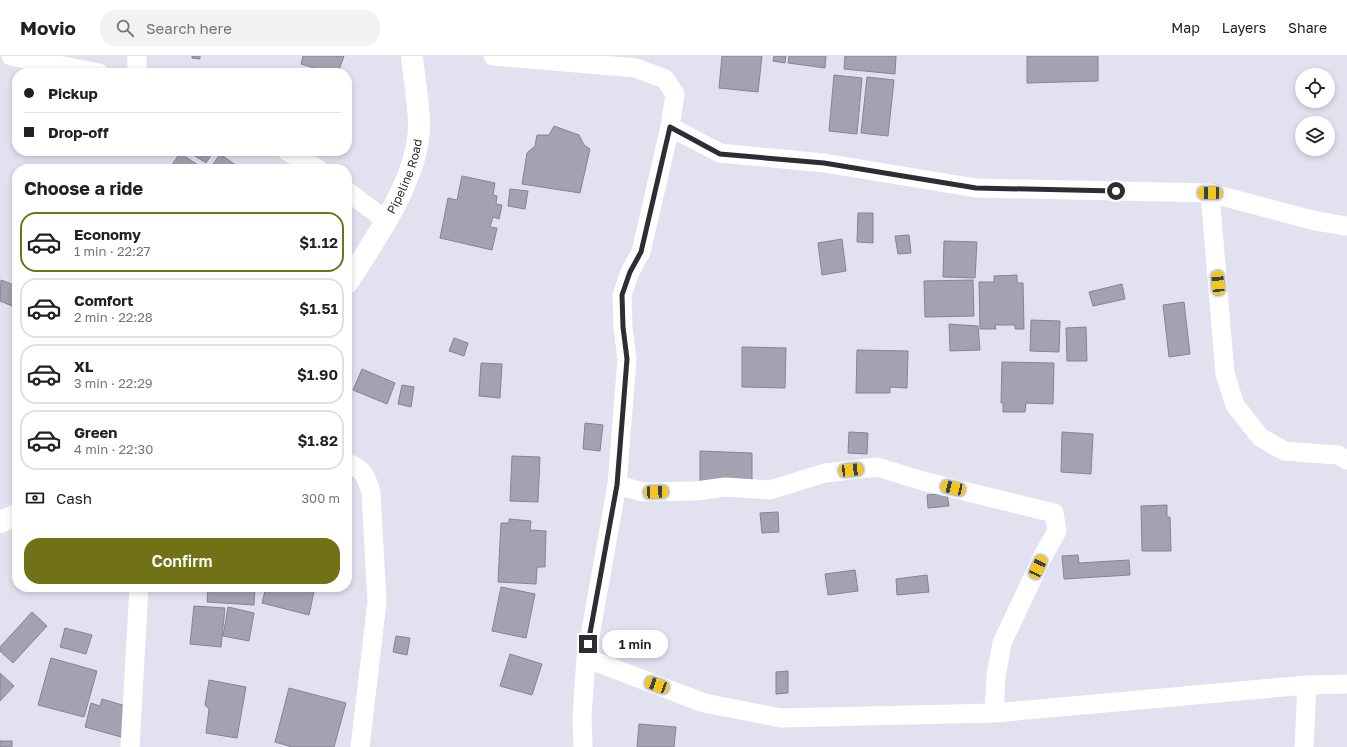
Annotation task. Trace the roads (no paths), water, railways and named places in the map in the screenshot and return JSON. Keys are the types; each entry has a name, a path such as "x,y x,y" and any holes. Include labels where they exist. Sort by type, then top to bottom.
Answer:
{"street":[{"path":"11,56 73,68"},
{"path":"137,68 138,56"},
{"name":"Pipeline Road","path":"352,275 387,221 412,163 419,127 412,56"},
{"path":"492,56 636,68 665,79 675,94 670,127 641,252 630,272 622,295 623,327 627,359 617,485 586,658 582,716 583,747"},
{"path":"670,127 720,154 824,163 976,188 1210,193 1316,221 1347,226"},
{"path":"296,156 309,164"},
{"path":"1210,193 1225,374 1235,404 1260,437 1284,451 1338,455 1347,460"},
{"path":"352,195 387,221"},
{"path":"352,465 358,467 366,476 371,492 377,602 360,747"},
{"path":"617,485 643,492 696,491 725,487 770,490 825,473 877,467 924,481 1054,513 1057,531 1044,554 1002,643 996,676 994,713"},
{"path":"0,522 12,516"},
{"path":"130,747 139,592"},
{"path":"586,658 704,702 780,718 994,713 1307,685 1347,684"},
{"path":"1304,747 1307,685"}]}
